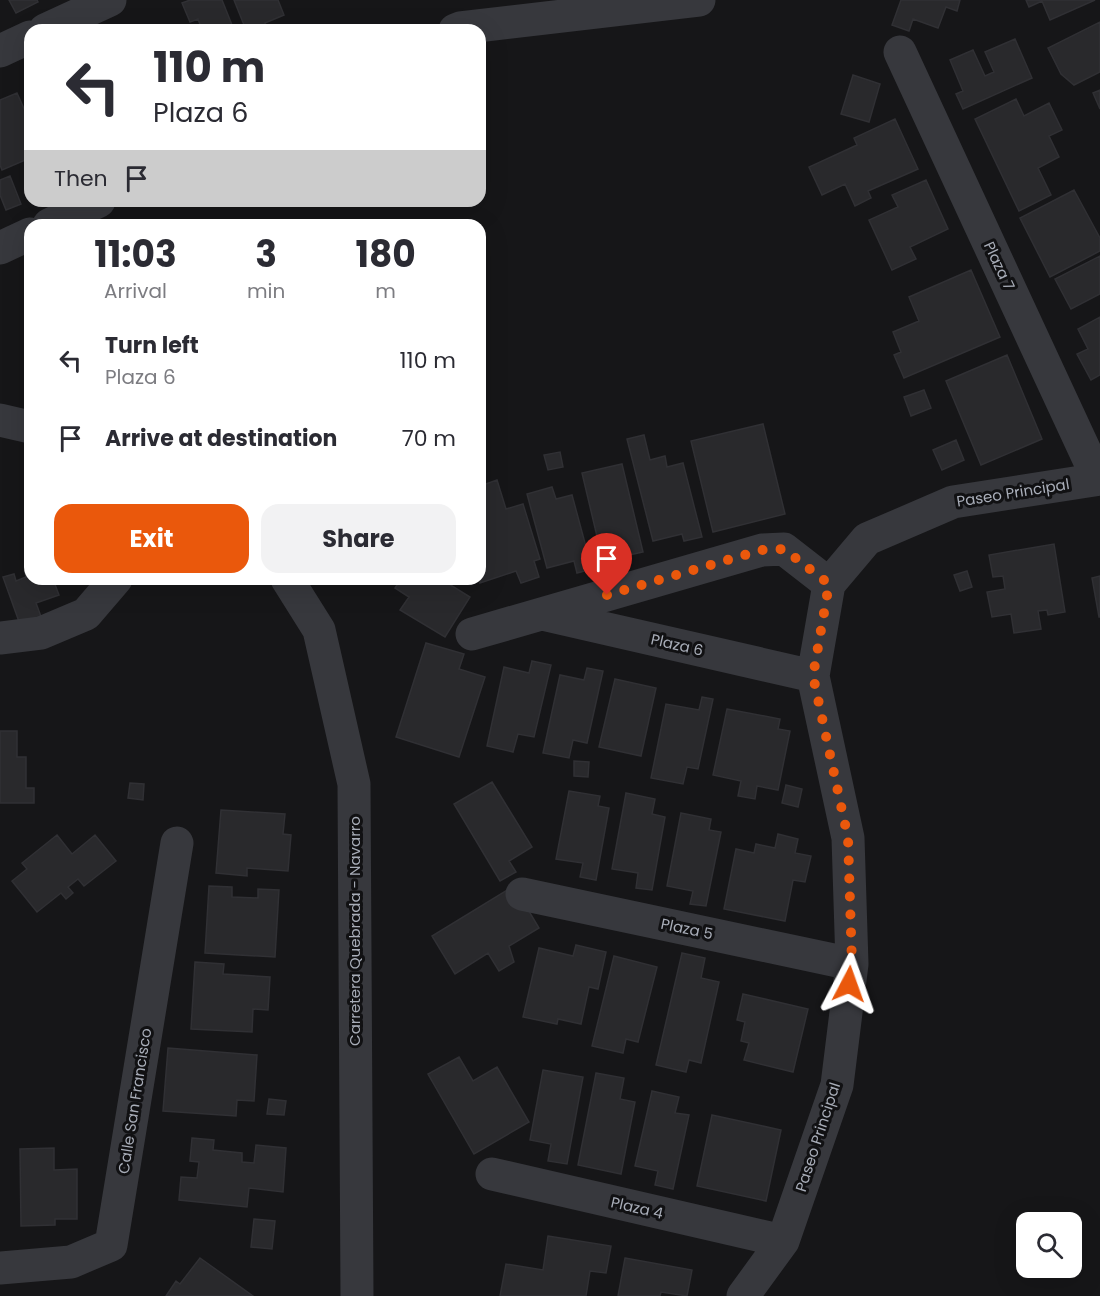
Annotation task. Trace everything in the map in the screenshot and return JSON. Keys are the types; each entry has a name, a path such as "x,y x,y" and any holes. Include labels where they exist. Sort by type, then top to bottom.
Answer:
{"street":[{"path":"58,24 110,0"},
{"path":"486,25 699,0"},
{"path":"0,51 24,40"},
{"name":"Plaza 7","path":"900,52 1099,479"},
{"path":"62,219 86,207"},
{"path":"0,248 24,237"},
{"path":"0,420 24,426"},
{"name":"Paseo Principal","path":"743,1296 783,1241 837,1085 852,964 848,838 813,676 829,584 867,539 953,502 1099,479"},
{"name":"Plaza 6","path":"472,634 762,550 784,549 829,584"},
{"path":"0,638 41,633 86,614 111,585"},
{"name":"Carretera Quebrada - Navarro","path":"291,585 319,630 354,784 357,1296"},
{"name":"Plaza 6","path":"540,614 813,676"},
{"name":"Calle San Francisco","path":"0,1268 71,1262 111,1245 177,843"},
{"name":"Plaza 5","path":"522,894 852,964"},
{"name":"Plaza 4","path":"492,1174 783,1241"}],"building":[{"path":"9,0 37,0 38,2 16,13"},
{"path":"190,0 222,0 232,24 200,24 198,19 190,22 182,3"},
{"path":"234,0 278,0 284,15 265,24 244,24"},
{"path":"901,0 960,0 957,11 946,7 938,28 913,19 909,31 892,25"},
{"path":"1026,0 1095,0 1050,20 1042,1 1029,7"},
{"path":"1100,22 1100,72 1074,85 1061,74 1048,48"},
{"path":"1015,39 1032,78 963,109 956,94 963,91 950,60 973,50 985,76 994,72 985,52"},
{"path":"853,75 880,84 869,122 841,114"},
{"path":"1100,90 1100,109 1093,93"},
{"path":"17,93 24,109 24,161 2,170 0,165 0,100"},
{"path":"1016,99 1024,116 1049,103 1062,130 1049,136 1059,157 1038,168 1051,195 1019,211 975,119"},
{"path":"895,119 918,169 868,191 871,198 855,206 845,184 822,195 809,167 857,145 854,138"},
{"path":"10,176 21,204 6,210 0,195 0,180"},
{"path":"926,180 948,229 910,247 916,259 892,270 869,220 898,207 892,195"},
{"path":"1074,190 1100,238 1100,251 1050,277 1020,218"},
{"path":"1100,256 1100,294 1071,309 1055,279"},
{"path":"971,270 1000,337 904,378 894,355 901,352 893,332 919,321 909,297"},
{"path":"1100,317 1100,375 1091,380 1077,354 1088,349 1078,329"},
{"path":"1007,355 1042,439 981,465 946,381"},
{"path":"924,390 931,408 911,416 904,397"},
{"path":"763,424 785,514 713,532 691,441"},
{"path":"644,435 650,460 665,456 667,467 683,463 702,537 684,541 682,534 653,541 627,439"},
{"path":"956,440 964,460 942,470 933,450"},
{"path":"560,452 563,467 548,470 544,455"},
{"path":"622,464 643,552 629,555 626,543 600,549 582,473"},
{"path":"497,480 506,509 523,504 540,559 534,561 539,577 521,583 516,571 486,581 486,484"},
{"path":"552,487 556,499 572,495 592,569 577,573 574,561 547,568 527,494"},
{"path":"1054,544 1065,612 1048,615 1047,610 1038,611 1041,629 1014,633 1011,614 992,617 987,592 1005,589 1003,576 993,577 989,555"},
{"path":"967,571 972,587 960,591 954,575"},
{"path":"14,574 16,581 24,578 24,585 55,585 59,595 36,603 43,622 22,630 3,577"},
{"path":"1100,576 1100,617 1099,617 1092,578"},
{"path":"397,585 451,585 470,597 445,637 400,610 409,597 395,588"},
{"path":"426,643 464,654 459,669 485,677 459,757 396,737"},
{"path":"532,661 551,665 534,737 518,734 513,752 487,746 504,667 529,673"},
{"path":"587,668 603,671 587,743 573,740 569,758 543,753 560,675 584,680"},
{"path":"615,679 656,688 641,756 599,747"},
{"path":"702,697 713,699 698,769 687,767 683,784 651,778 666,704 699,710"},
{"path":"727,709 780,719 778,729 790,731 778,790 757,786 755,799 738,796 741,781 713,775"},
{"path":"0,731 17,731 17,757 26,757 26,788 34,788 34,803 0,803"},
{"path":"574,761 589,762 588,777 574,776"},
{"path":"492,782 532,847 509,861 516,872 500,881 454,804"},
{"path":"130,783 144,784 143,800 128,798"},
{"path":"786,785 802,789 798,807 782,803"},
{"path":"569,791 600,796 598,806 609,808 596,880 580,877 583,863 556,859"},
{"path":"626,793 655,799 652,814 665,817 652,890 636,888 638,873 612,869"},
{"path":"221,810 285,814 283,834 291,835 288,871 247,868 247,876 216,873"},
{"path":"681,813 711,819 709,830 721,832 706,906 690,904 693,891 667,886"},
{"path":"778,834 798,839 795,853 811,856 805,882 793,880 785,921 724,909 736,849 754,853 756,844 775,848"},
{"path":"57,835 72,854 95,835 116,861 84,886 78,879 68,887 73,893 66,899 61,893 37,912 12,881 27,869 22,863"},
{"path":"209,886 232,887 232,897 258,898 258,889 279,890 275,957 205,953"},
{"path":"514,886 539,928 509,946 514,962 499,971 488,953 455,974 432,936"},
{"path":"576,945 606,952 598,989 589,987 581,1024 558,1019 557,1024 523,1017 539,948 573,956"},
{"path":"682,953 705,958 701,978 719,982 701,1063 689,1060 686,1072 656,1065"},
{"path":"614,956 657,967 638,1042 626,1039 623,1053 592,1046"},
{"path":"195,962 224,964 223,974 270,977 268,1010 253,1009 252,1032 191,1029"},
{"path":"743,994 808,1009 793,1072 744,1060 749,1043 741,1041 745,1022 737,1020"},
{"path":"168,1048 257,1055 254,1101 237,1100 236,1116 163,1111"},
{"path":"459,1057 473,1081 497,1067 529,1122 474,1154 428,1074"},
{"path":"543,1070 583,1077 567,1164 548,1161 551,1144 530,1140"},
{"path":"596,1073 624,1078 620,1099 635,1102 621,1174 578,1165"},
{"path":"652,1091 679,1097 675,1113 689,1115 673,1189 655,1185 658,1171 635,1166"},
{"path":"269,1099 286,1101 284,1115 267,1114"},
{"path":"712,1115 781,1130 766,1201 697,1186"},
{"path":"192,1138 214,1140 213,1150 242,1153 242,1162 254,1163 256,1145 286,1148 283,1192 249,1188 247,1207 179,1200 181,1177 197,1178 199,1162 190,1161"},
{"path":"54,1148 54,1170 77,1169 77,1219 55,1219 55,1225 21,1226 20,1149"},
{"path":"254,1219 275,1221 272,1249 251,1247"},
{"path":"548,1236 611,1246 606,1273 590,1271 586,1296 500,1296 506,1264 543,1270"},
{"path":"200,1258 253,1296 166,1296 176,1281 180,1284"},
{"path":"625,1258 692,1270 687,1296 661,1292 660,1296 618,1296"}],"route":[{"path":"607,595 762,550 784,549 829,584 813,676 848,838 852,964 849,984"}]}
